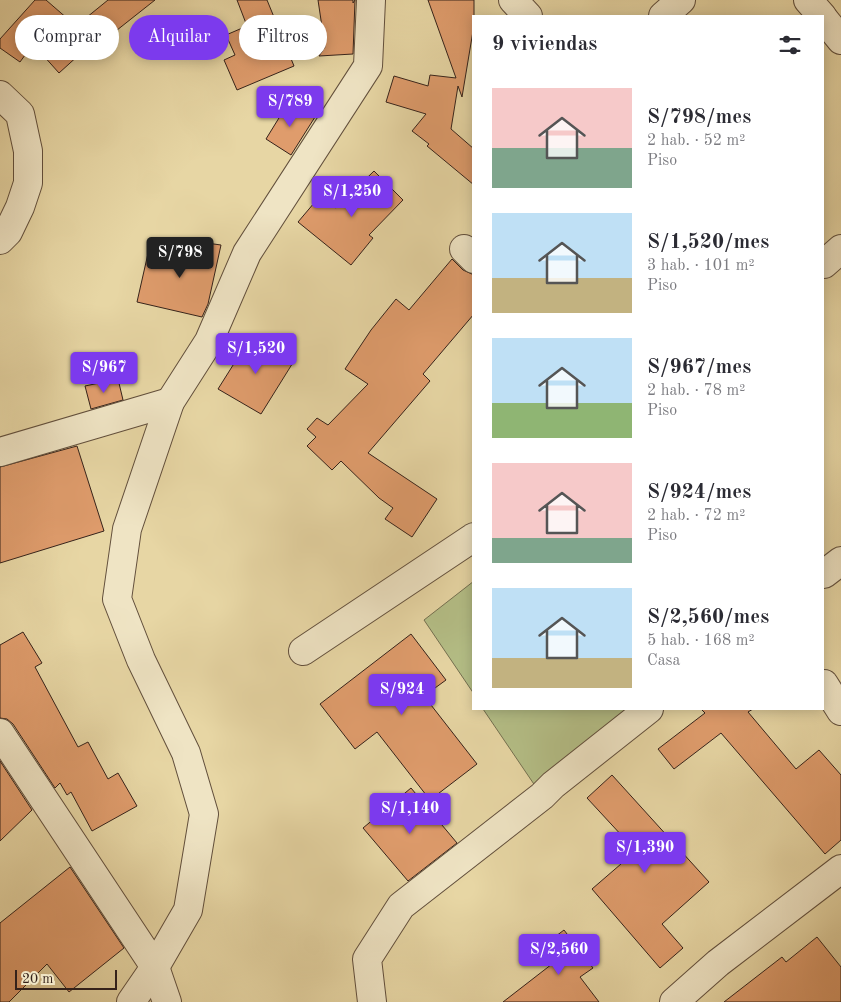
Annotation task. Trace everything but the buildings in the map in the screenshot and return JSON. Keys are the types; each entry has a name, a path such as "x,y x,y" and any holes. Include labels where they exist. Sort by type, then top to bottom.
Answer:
{"street":[{"path":"131,1002 155,967 188,910 204,814 186,753 140,660 117,598 127,529 170,402 210,341 247,253 368,66 371,0"},
{"path":"512,0 527,15"},
{"path":"664,15 681,0"},
{"path":"808,0 820,15"},
{"path":"824,19 841,40"},
{"path":"0,95 20,114 28,151 28,183 20,207 8,232 0,240"},
{"path":"824,264 841,249"},
{"path":"0,452 170,402"},
{"path":"304,651 472,538"},
{"path":"824,574 841,561"},
{"path":"824,684 841,710"},
{"path":"372,1002 368,959 401,906 542,796 553,785 648,710"},
{"path":"0,733 155,967 166,1002"},
{"path":"674,1002 718,963 841,869"}],"green space":[{"path":"472,583 472,691 424,620"},
{"path":"484,710 650,710 542,796"}]}
